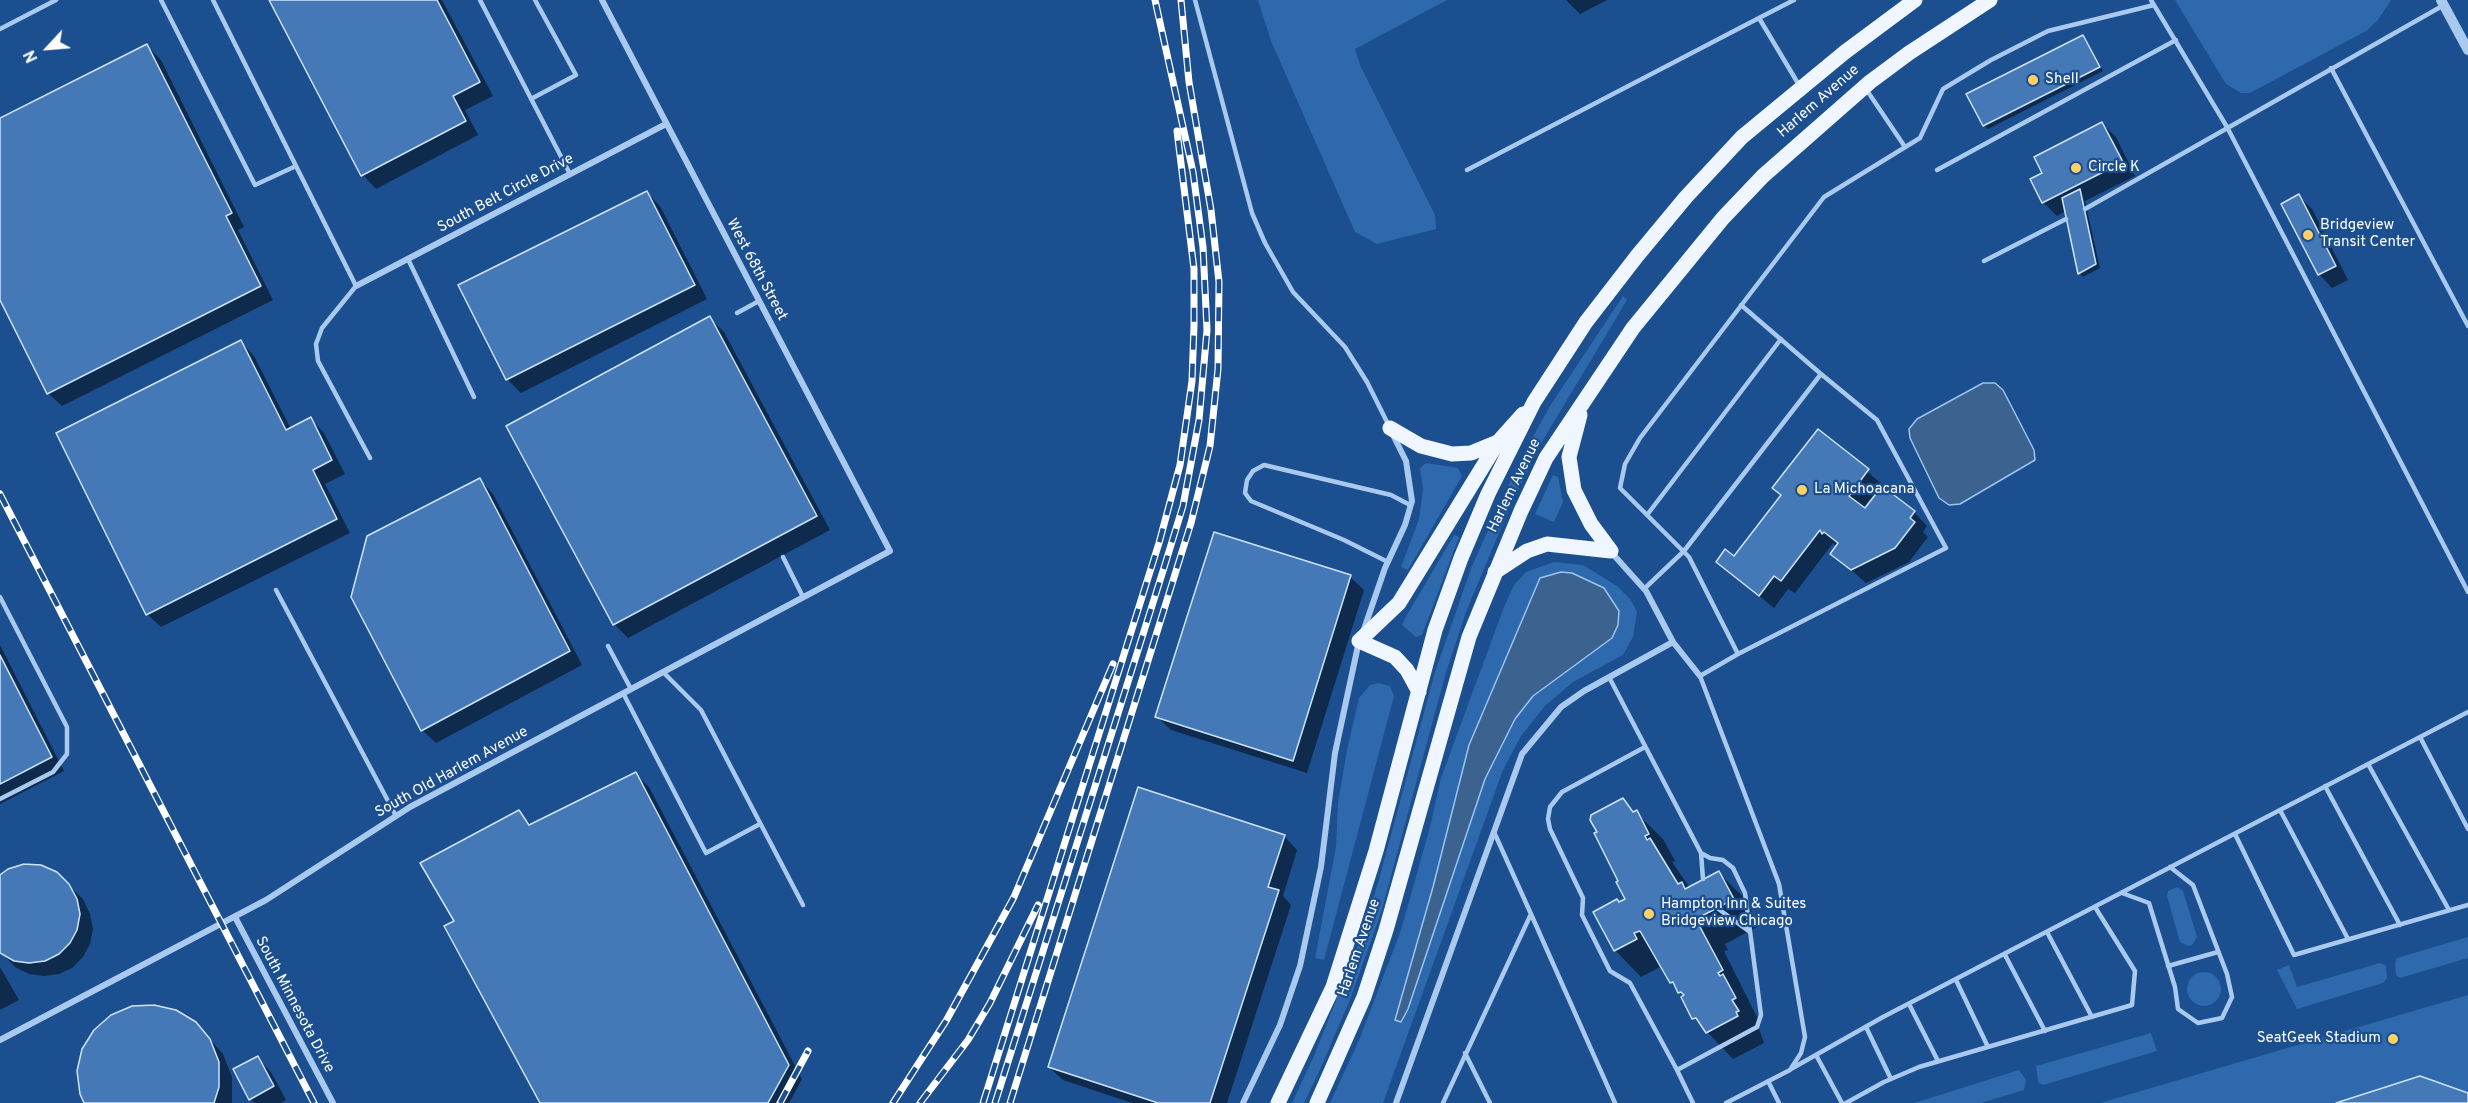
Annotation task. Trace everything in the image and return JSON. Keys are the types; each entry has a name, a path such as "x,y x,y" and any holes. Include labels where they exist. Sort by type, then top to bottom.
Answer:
{"main road":[{"name":"Harlem Avenue","path":"1278,1103 1334,987 1374,858 1435,630 1461,558 1488,494 1534,402 1586,322 1686,197 1742,137 1800,87 1915,0"},
{"name":"Harlem Avenue","path":"1317,1103 1364,997 1386,930 1469,637 1495,572 1546,458 1633,328 1723,218 1763,176 1864,87 1909,53 1990,0"},
{"path":"1587,395 1569,457 1571,476 1580,506 1611,551"},
{"path":"1419,692 1407,670 1395,657 1359,641 1399,603 1498,442 1534,402"},
{"path":"1390,428 1421,446 1452,454 1471,453 1498,442"},
{"path":"1495,572 1527,551 1547,544 1611,551"}],"street":[{"name":"West 68th Street","path":"602,0 890,551"},
{"path":"2443,2 2468,50"},
{"name":"South Belt Circle Drive","path":"356,286 666,124"},
{"path":"1243,1103 1280,1025 1300,966 1322,867 1335,753 1359,641 1388,562 1405,525 1410,505 1410,476 1390,428"},
{"name":"South Old Harlem Avenue","path":"0,1040 235,917 318,868 396,816 890,551"},
{"path":"1611,551 1644,589 1673,642 1700,676"},
{"path":"1396,1103 1522,754 1562,707 1609,677 1673,642"},
{"name":"South Minnesota Drive","path":"235,917 333,1103"}],"lane":[{"path":"0,28 56,0"},
{"path":"161,0 255,185 296,166"},
{"path":"213,0 356,286 322,328 316,344 318,361 370,458"},
{"path":"480,0 570,174"},
{"path":"531,99 576,75 535,0"},
{"path":"1195,0 1252,213 1265,243 1293,292 1345,347 1367,381 1390,428"},
{"path":"1467,170 1794,0"},
{"path":"1738,654 1689,557 1620,488 1625,464 1640,438 1824,197 1920,138 1943,89 1991,60 2048,31 2152,2 2227,126 2468,592"},
{"path":"2085,209 2443,2"},
{"path":"1759,18 1800,87"},
{"path":"1937,170 2176,40"},
{"path":"2331,68 2468,326"},
{"path":"1864,87 1905,147"},
{"path":"1984,261 2066,219"},
{"path":"408,259 474,397"},
{"path":"737,313 759,301"},
{"path":"1741,305 1877,420 1946,548 1738,654 1700,676 1779,884 1805,1037 1802,1053 1790,1070"},
{"path":"1647,515 1781,339"},
{"path":"1644,589 1684,551 1821,374"},
{"path":"1388,562 1344,540 1251,501 1245,493 1247,480 1253,471 1264,465 1391,495 1410,505"},
{"path":"783,557 803,597"},
{"path":"276,590 396,816"},
{"path":"0,597 67,727 68,754 53,772 0,799"},
{"path":"608,646 631,689"},
{"path":"663,672 701,710 803,905"},
{"path":"1609,677 1701,853 1703,879"},
{"path":"623,693 706,853 760,824"},
{"path":"1726,1103 1909,1004 2466,713 2468,720"},
{"path":"2420,737 2468,829"},
{"path":"1645,747 1562,792 1550,807 1548,819 1550,829 1583,898 1582,915 1610,971 1630,983 1693,1103"},
{"path":"2368,764 2449,910"},
{"path":"2325,786 2400,925"},
{"path":"2280,810 2348,939"},
{"path":"1494,832 1616,1103"},
{"path":"2235,834 2294,955 2468,905"},
{"path":"1677,1070 1757,1027 1761,1015 1745,892 1732,868 1723,860 1710,858 1701,853"},
{"path":"2122,893 2149,903 2178,1009 2198,1023 2222,1018 2232,997 2218,952 2193,885 2170,867"},
{"path":"1816,1054 1844,1103 1891,1079 1938,1061 2132,1005 2135,972 2095,907"},
{"path":"1717,908 1750,932"},
{"path":"1443,1103 1531,914"},
{"path":"2047,932 2092,1017"},
{"path":"2168,966 2218,952"},
{"path":"2005,955 2045,1030"},
{"path":"1956,980 1988,1047"},
{"path":"1909,1004 1938,1061"},
{"path":"1866,1027 1891,1079"},
{"path":"1465,1053 1490,1103"},
{"path":"1768,1081 1779,1103"}],"shaded area":[{"path":"1258,0 1447,0 1355,49 1360,65 1435,215 1436,229 1377,244 1355,232 1271,41"},
{"path":"2175,0 2391,0 2378,20 2366,31 2250,93 2241,93 2226,84"},
{"path":"1623,296 1627,300 1543,440 1511,504 1466,612 1446,672 1381,913 1349,1002 1318,1074 1304,1103 1292,1103 1314,1056 1358,945 1378,883 1435,672 1472,566 1519,462 1550,406"},
{"path":"1983,383 1995,383 2003,390 2034,450 2035,460 1960,504 1949,505 1939,498 1910,438 1909,429 1917,419"},
{"path":"1426,463 1458,468 1462,476 1408,570 1401,567 1419,519 1423,489 1420,468"},
{"path":"1553,475 1558,477 1563,502 1554,522 1535,514"},
{"path":"1454,535 1459,537 1422,635 1416,637 1402,625"},
{"path":"1554,562 1583,565 1617,586 1631,600 1637,612 1633,637 1623,655 1573,682 1545,706 1521,736 1503,770 1383,1103 1330,1103 1360,1038 1401,930 1430,827 1441,778 1504,607 1514,585 1526,572","holes":["1561,572 1572,573 1604,588 1619,611 1618,625 1533,696 1515,719 1485,779 1401,1022 1395,1019 1433,887 1469,745 1540,578"]},
{"path":"1561,572 1572,573 1604,588 1619,611 1618,625 1612,638 1533,696 1515,719 1485,779 1408,1009 1401,1022 1395,1020 1433,887 1469,745 1540,578"},
{"path":"1379,683 1390,686 1394,696 1324,960 1315,958 1336,847 1338,803 1347,750 1359,698 1370,685"},
{"path":"2177,887 2183,891 2197,937 2192,945 2188,946 2180,942 2167,896 2168,891"},
{"path":"2468,937 2468,958 2400,978 2396,975 2397,958"},
{"path":"2380,963 2386,966 2387,978 2383,983 2297,1009 2277,970 2289,965 2297,987"},
{"path":"2204,972 2216,977 2221,989 2216,1001 2204,1006 2192,1001 2187,989 2192,977"},
{"name":"SeatGeek Stadium","path":"2468,995 2468,1103 2100,1103"},
{"path":"2151,1033 2157,1051 2043,1085 2038,1082 2036,1066"},
{"path":"2019,1070 2026,1080 2024,1090 1981,1103 1914,1103"}],"building":[{"path":"269,0 437,0 480,82 453,96 466,121 361,176"},
{"name":"Shell","path":"2083,35 2100,67 1983,126 1966,94"},
{"path":"147,44 232,213 226,216 261,286 47,394 0,300 0,118"},
{"name":"Circle K","path":"2102,122 2123,162 2042,203 2030,179 2042,173 2034,157"},
{"path":"2080,189 2096,264 2078,274 2062,198"},
{"path":"647,191 695,285 506,380 458,285"},
{"name":"Bridgeview Transit Center","path":"2299,194 2336,266 2318,275 2281,204"},
{"path":"710,316 817,516 613,625 506,426"},
{"path":"241,340 286,430 311,417 332,460 313,470 337,519 146,615 56,433"},
{"path":"1818,429 1869,469 1849,496 1865,508 1882,486 1915,511 1910,518 1915,522 1895,548 1851,570 1830,554 1838,543 1824,532 1822,534 1820,530 1781,581 1774,576 1759,596 1716,562 1725,549 1734,556 1781,495 1772,488"},
{"path":"480,478 570,651 421,731 351,597 367,536"},
{"path":"1214,532 1351,575 1293,761 1155,717"},
{"path":"0,655 52,757 0,784"},
{"path":"636,772 789,1065 768,1103 540,1103 444,926 454,921 420,863 519,810 529,825"},
{"path":"1138,787 1285,835 1268,887 1279,890 1210,1103 1158,1103 1048,1067"},
{"name":"Hampton Inn & Suites Bridgeview Chicago","path":"1623,798 1633,812 1637,810 1649,834 1645,836 1647,840 1650,838 1678,884 1682,882 1685,889 1719,871 1734,899 1700,917 1703,923 1699,925 1723,970 1718,973 1720,976 1723,974 1736,998 1732,1000 1739,1011 1736,1012 1738,1016 1706,1033 1696,1018 1692,1019 1681,997 1684,995 1681,992 1678,993 1673,982 1670,983 1640,931 1634,933 1637,939 1614,951 1593,912 1617,899 1619,902 1625,899 1590,820 1591,815"},
{"path":"24,864 41,865 57,872 69,884 77,899 80,914 77,930 70,943 59,954 45,961 29,963 14,961 0,953 0,875 8,869"},
{"path":"154,1005 176,1010 196,1022 210,1039 219,1062 219,1087 214,1103 84,1103 80,1094 77,1071 82,1049 94,1030 111,1015 132,1006"},
{"path":"258,1056 274,1086 249,1100 233,1069"},
{"path":"2420,1076 2468,1093 2468,1103 2336,1103"}],"railway":[{"path":"995,1103 1183,506 1199,420 1207,330 1203,247 1193,172 1155,0"},
{"path":"1010,1103 1191,523 1210,446 1218,369 1219,282 1211,210 1189,82 1181,0"},
{"path":"983,1103 1159,543 1180,465 1192,381 1194,269 1177,131"},
{"path":"0,494 314,1103"},
{"path":"893,1103 946,1021 1014,897 1113,664"},
{"path":"920,1103 968,1040 990,1003 1038,905"},
{"path":"780,1103 808,1051"}],"place":[{"name":"Shell","path":"2033,80"},
{"name":"Circle K","path":"2076,168"},
{"name":"Bridgeview Transit Center","path":"2308,235"},
{"name":"La Michoacana","path":"1802,490"},
{"name":"Hampton Inn & Suites Bridgeview Chicago","path":"1649,914"},
{"name":"SeatGeek Stadium","path":"2393,1039"}]}
